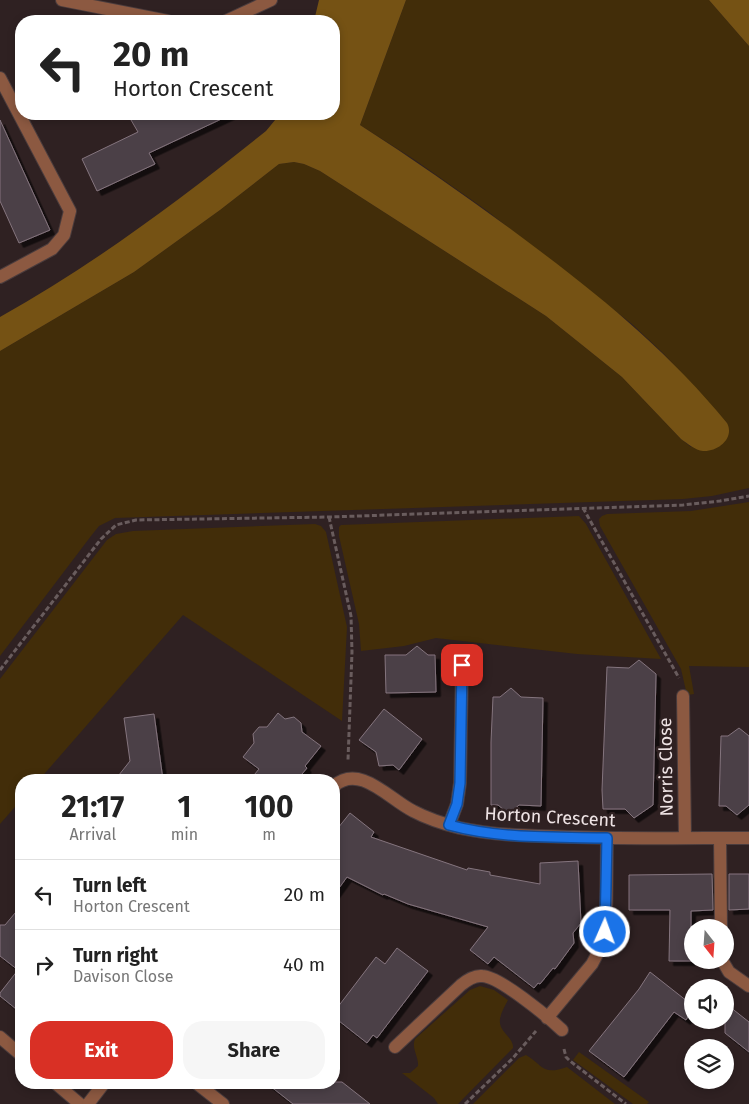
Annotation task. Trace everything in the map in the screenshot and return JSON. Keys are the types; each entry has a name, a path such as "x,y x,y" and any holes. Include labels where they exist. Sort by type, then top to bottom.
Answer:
{"street":[{"path":"62,0 138,15"},
{"path":"239,15 271,0"},
{"path":"0,78 15,106"},
{"path":"0,278 52,249 64,235 70,211 22,120"},
{"path":"449,825 457,804 460,783 462,665"},
{"name":"Norris Close","path":"683,696 685,838"},
{"path":"340,782 347,778"},
{"name":"Horton Crescent","path":"347,778 354,778 369,783 413,811 449,825 480,832 506,835 607,838 749,838"},
{"path":"547,1018 592,964 603,943 606,925 607,838"},
{"path":"720,838 721,919"},
{"path":"728,969 749,986"},
{"path":"395,1046 466,980 481,976 496,979 562,1030"},
{"path":"0,1038 15,1050"},
{"path":"62,1089 80,1104"},
{"path":"88,1104 100,1089"},
{"path":"204,1089 223,1104"}],"path":[{"path":"0,670 101,538 116,525 136,520 329,517 697,504 749,496"},
{"path":"583,508 676,671 683,696"},
{"path":"329,517 352,622 347,778"},
{"path":"465,1104 512,1058 547,1018"},
{"path":"562,1030 566,1057 626,1104"}],"shaded area":[{"path":"319,0 406,0 360,125 452,186 591,290 639,331 684,375 727,423 729,434 724,443 709,451 703,451 681,439 622,377 546,316 320,171 294,162 279,164 220,210 134,272 0,351 0,317 70,275 137,230 266,131 275,120 340,120 340,15 315,15"},
{"path":"406,0 709,0 749,46 749,488 712,496 683,499 115,518 99,526 0,656 0,351 134,272 220,210 279,164 294,162 320,171 546,316 622,377 681,439 691,447 727,423 663,353 632,324 486,210 415,160 360,125"},
{"path":"709,0 749,0 749,46"},
{"path":"749,502 749,667 689,666 694,694 687,695 681,669 600,526 599,519 607,514 691,511"},
{"path":"579,516 586,524 661,659 577,654 436,638 404,646 361,651 359,624 339,536 339,527 341,525"},
{"path":"315,524 321,526 326,532 347,627 342,721 183,615 44,774 15,774 15,807 0,824 0,679 107,540 116,534 133,531"},
{"path":"480,986 494,990 508,1000 501,1014 500,1024 513,1044 513,1048 458,1104 438,1104 434,1098 402,1073 410,1073 418,1066 414,1046 415,1039 470,990"},
{"path":"579,1052 649,1102 647,1104 633,1104 573,1060"},
{"path":"526,1055 548,1070 567,1067 615,1104 473,1104 519,1058"}],"building":[{"path":"0,120 50,230 19,243 0,201"},
{"path":"131,120 219,120 149,153 155,164 97,191 82,159 138,132"},
{"path":"417,646 428,655 435,655 436,692 386,693 385,655 406,655"},
{"path":"639,660 656,674 653,805 634,818 625,809 603,809 602,790 607,667 629,668"},
{"path":"511,688 521,697 543,698 541,806 519,805 509,814 498,805 491,805 491,742 493,697 500,697"},
{"path":"384,709 422,739 399,770 393,765 379,766 376,752 359,740"},
{"path":"278,713 285,719 294,717 301,723 302,732 321,746 305,766 307,768 302,774 255,774 259,769 243,757 254,743 253,734 259,727 267,727"},
{"path":"154,714 162,774 120,774 130,761 124,718"},
{"path":"739,728 749,736 749,805 737,815 726,806 719,806 721,736 728,736"},
{"path":"350,813 374,832 371,837 467,870 468,868 490,872 490,875 540,884 540,863 578,861 581,923 573,933 574,943 555,969 553,968 540,984 538,983 534,988 494,957 488,964 470,950 488,927 408,904 383,895 347,877 340,887 340,826"},
{"path":"712,874 713,910 691,911 691,919 684,919 684,961 669,961 670,910 629,910 629,875"},
{"path":"729,874 749,874 749,909 729,910"},
{"path":"15,913 15,968 0,956 0,925 5,925"},
{"path":"397,948 428,971 377,1038 373,1035 367,1043 340,1022 340,1004 376,957 385,964"},
{"path":"650,972 684,999 684,1019 674,1012 624,1077 589,1051 639,989"},
{"path":"15,974 15,1008 0,996 0,993"},
{"path":"734,1010 749,1022 749,1052 734,1039 725,1033 725,1029 734,1029"},
{"path":"340,1082 342,1082 370,1104 293,1104 274,1089 340,1089"}],"route":[{"path":"462,665 460,783 457,804 449,825 480,832 506,835 607,838 605,932"}]}
